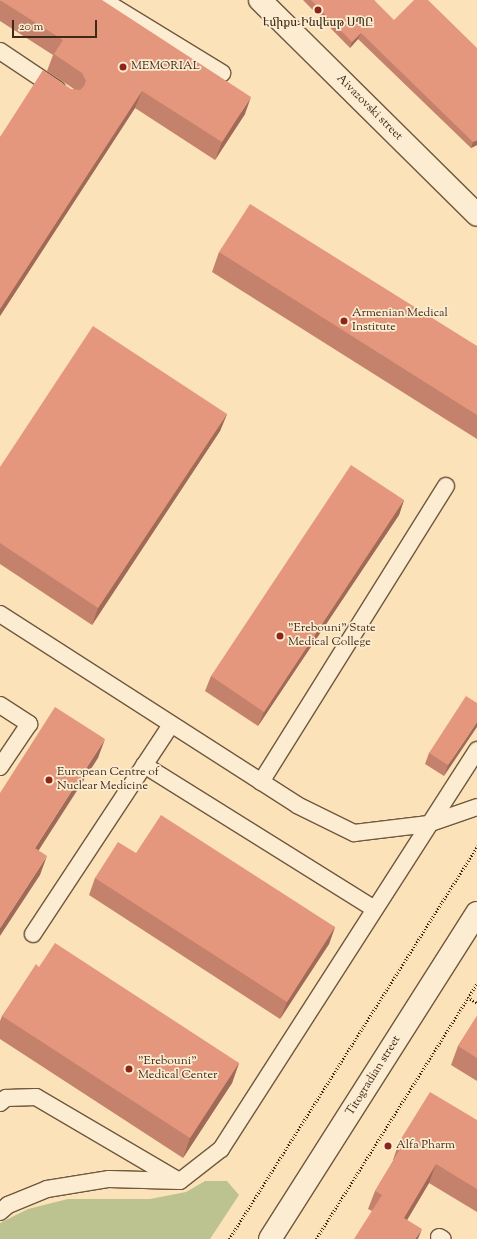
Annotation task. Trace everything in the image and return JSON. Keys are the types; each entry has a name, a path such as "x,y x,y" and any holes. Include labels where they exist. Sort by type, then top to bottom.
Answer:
{"street":[{"name":"Aivazovski street","path":"260,0 477,216"},
{"name":"Titogradian street","path":"270,1239 477,913"}],"lane":[{"path":"103,0 222,73"},
{"path":"0,51 70,98"},
{"path":"261,782 446,486"},
{"path":"0,614 297,805 354,833 428,824 477,807"},
{"path":"0,705 29,724 0,767"},
{"path":"33,934 171,725"},
{"path":"0,1212 8,1205 47,1189 109,1179 180,1181 221,1149 374,908 477,750"},
{"path":"144,765 374,908"},
{"path":"0,1103 6,1098 36,1097 180,1181"}],"path":[{"path":"228,1239 477,846"},
{"path":"316,1239 477,983"},
{"path":"468,997 477,1003"}],"green space":[{"path":"205,1181 227,1181 239,1195 210,1239 0,1239 0,1223 28,1209 68,1199 150,1199 186,1192"}],"building":[{"path":"0,0 102,0 251,97 222,142 142,91 0,309 0,137 43,70 71,89 80,90 86,81 82,73 54,54 63,40"},
{"path":"311,0 374,0 394,20 414,0 428,0 477,48 477,140 473,142 361,33 352,42"},
{"name":"Armenian Medical Institute","path":"250,204 477,346 477,415 219,252"},
{"path":"93,326 227,414 98,608 0,543 0,467"},
{"name":"\"Erebouni\" State Medical College","path":"351,465 404,500 264,712 211,676"},
{"path":"466,696 477,703 477,722 448,765 429,753"},
{"name":"European Centre of Nuclear Medicine","path":"55,707 105,739 35,848 47,856 0,928 0,793"},
{"path":"161,815 335,927 287,1002 95,878 118,842 136,853"},
{"name":"\"Erebouni\" Medical Center","path":"55,943 239,1063 190,1138 2,1016 36,964 39,967"},
{"path":"477,1016 477,1058 458,1046"},
{"path":"430,1092 477,1120 477,1189 436,1164 404,1218 422,1229 415,1239 354,1239 382,1195 375,1191 403,1144 399,1142"}],"place":[{"name":"Էմիքս-Ինվեսթ ՍՊԸ","path":"318,10"},
{"name":"MEMORIAL","path":"123,67"},
{"name":"Armenian Medical Institute","path":"344,321"},
{"name":"\"Erebouni\" State Medical College","path":"280,636"},
{"name":"European Centre of Nuclear Medicine","path":"49,780"},
{"name":"\"Erebouni\" Medical Center","path":"129,1069"},
{"name":"Alfa Pharm","path":"388,1146"}]}
